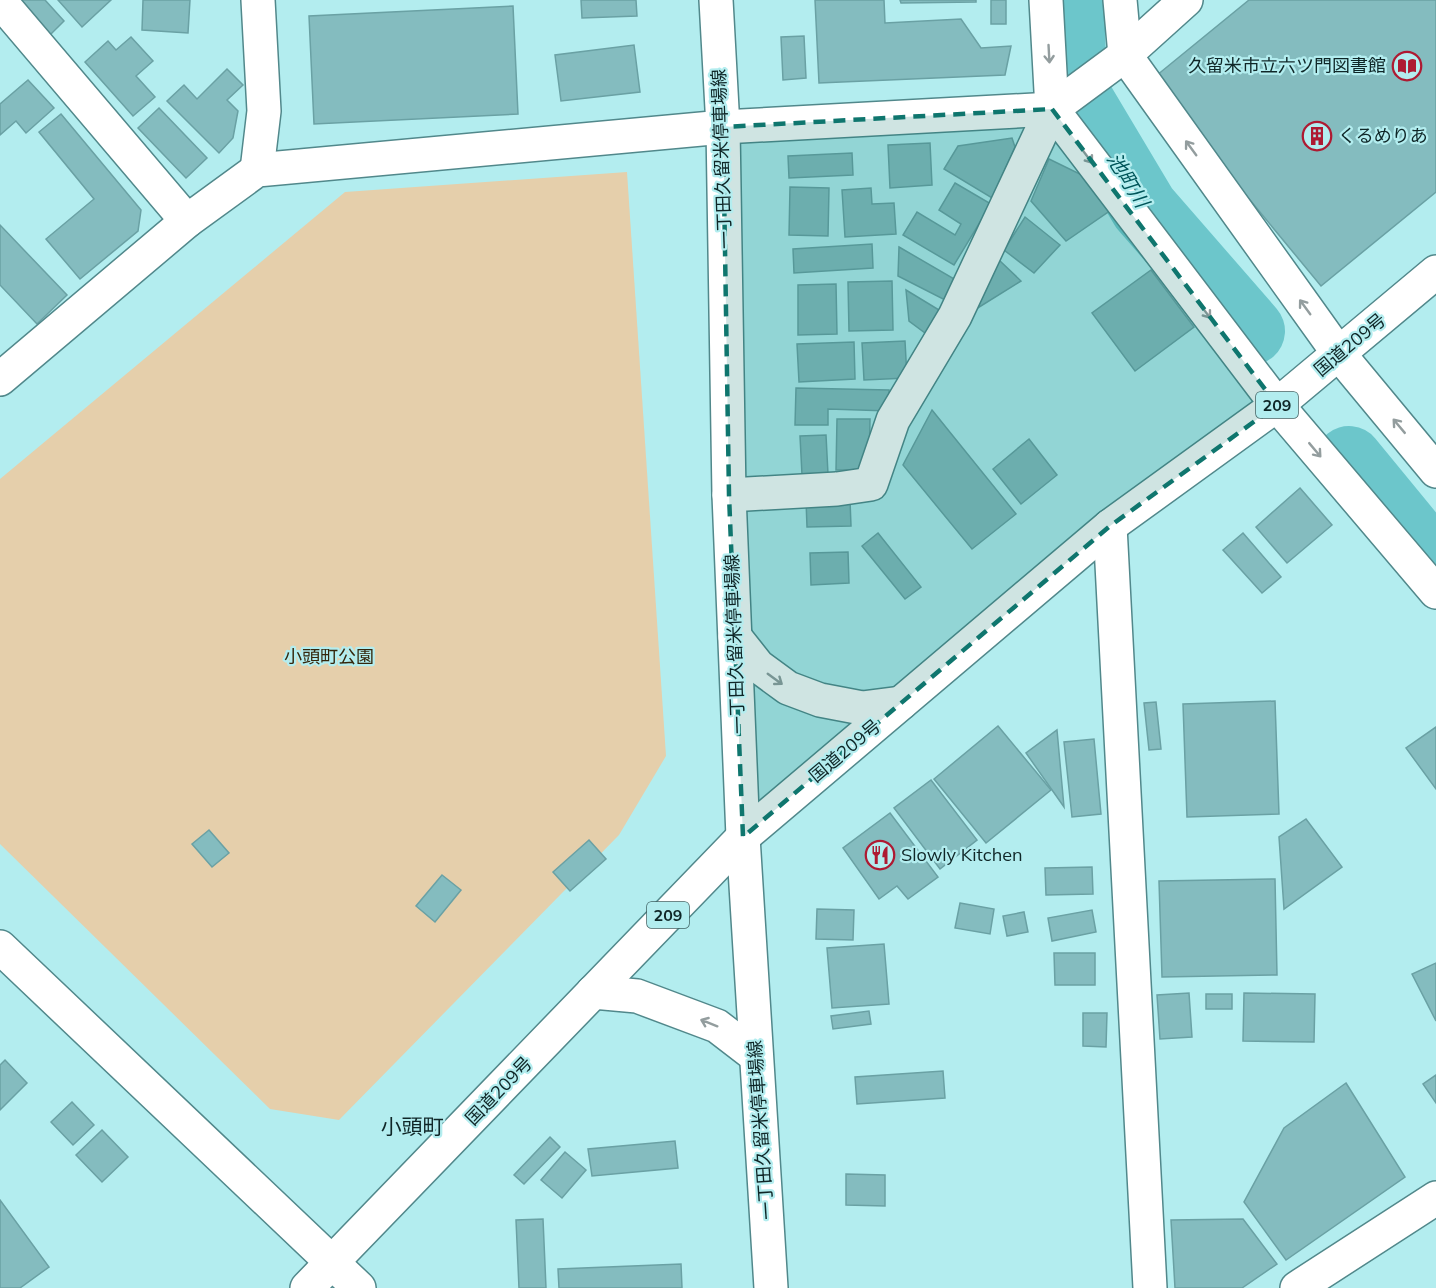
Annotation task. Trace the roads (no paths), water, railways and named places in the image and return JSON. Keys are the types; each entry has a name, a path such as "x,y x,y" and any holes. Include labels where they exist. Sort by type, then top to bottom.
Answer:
{"main road":[{"path":"257,170 264,111 258,0"},
{"name":"一丁田久留米停車場線","path":"716,0 723,126 729,495 743,837 771,1288"},
{"path":"729,495 837,489 871,484 893,420 955,316 1052,109 1046,0"},
{"path":"1120,0 1125,55 1339,354 1436,471"},
{"path":"0,379 187,221 257,170 723,126 1052,109 1125,55 1186,0"},
{"path":"0,1 187,221"},
{"path":"1052,109 1277,405 1436,592"},
{"name":"国道209号","path":"308,1288 743,837 1110,526 1277,405 1436,272"},
{"path":"1110,526 1150,1288"},
{"path":"735,637 758,666 788,688 820,700 862,708 901,703"},
{"path":"0,946 359,1288"},
{"path":"593,992 637,996 717,1026 756,1056"},
{"path":"1297,1288 1436,1198"}],"waterway":[{"name":"池町川","path":"1070,0 1073,89 1144,208 1251,331"},
{"name":"池町川","path":"1349,460 1436,566"}],"place":[{"name":"久留米市立六ツ門図書館","path":"1407,66"},
{"name":"くるめりあ","path":"1317,136"},
{"name":"Slowly Kitchen","path":"880,855"}],"district":[{"name":"小頭町","path":"412,1127"}],"park label":[{"name":"小頭町公園","path":"329,657"}]}
